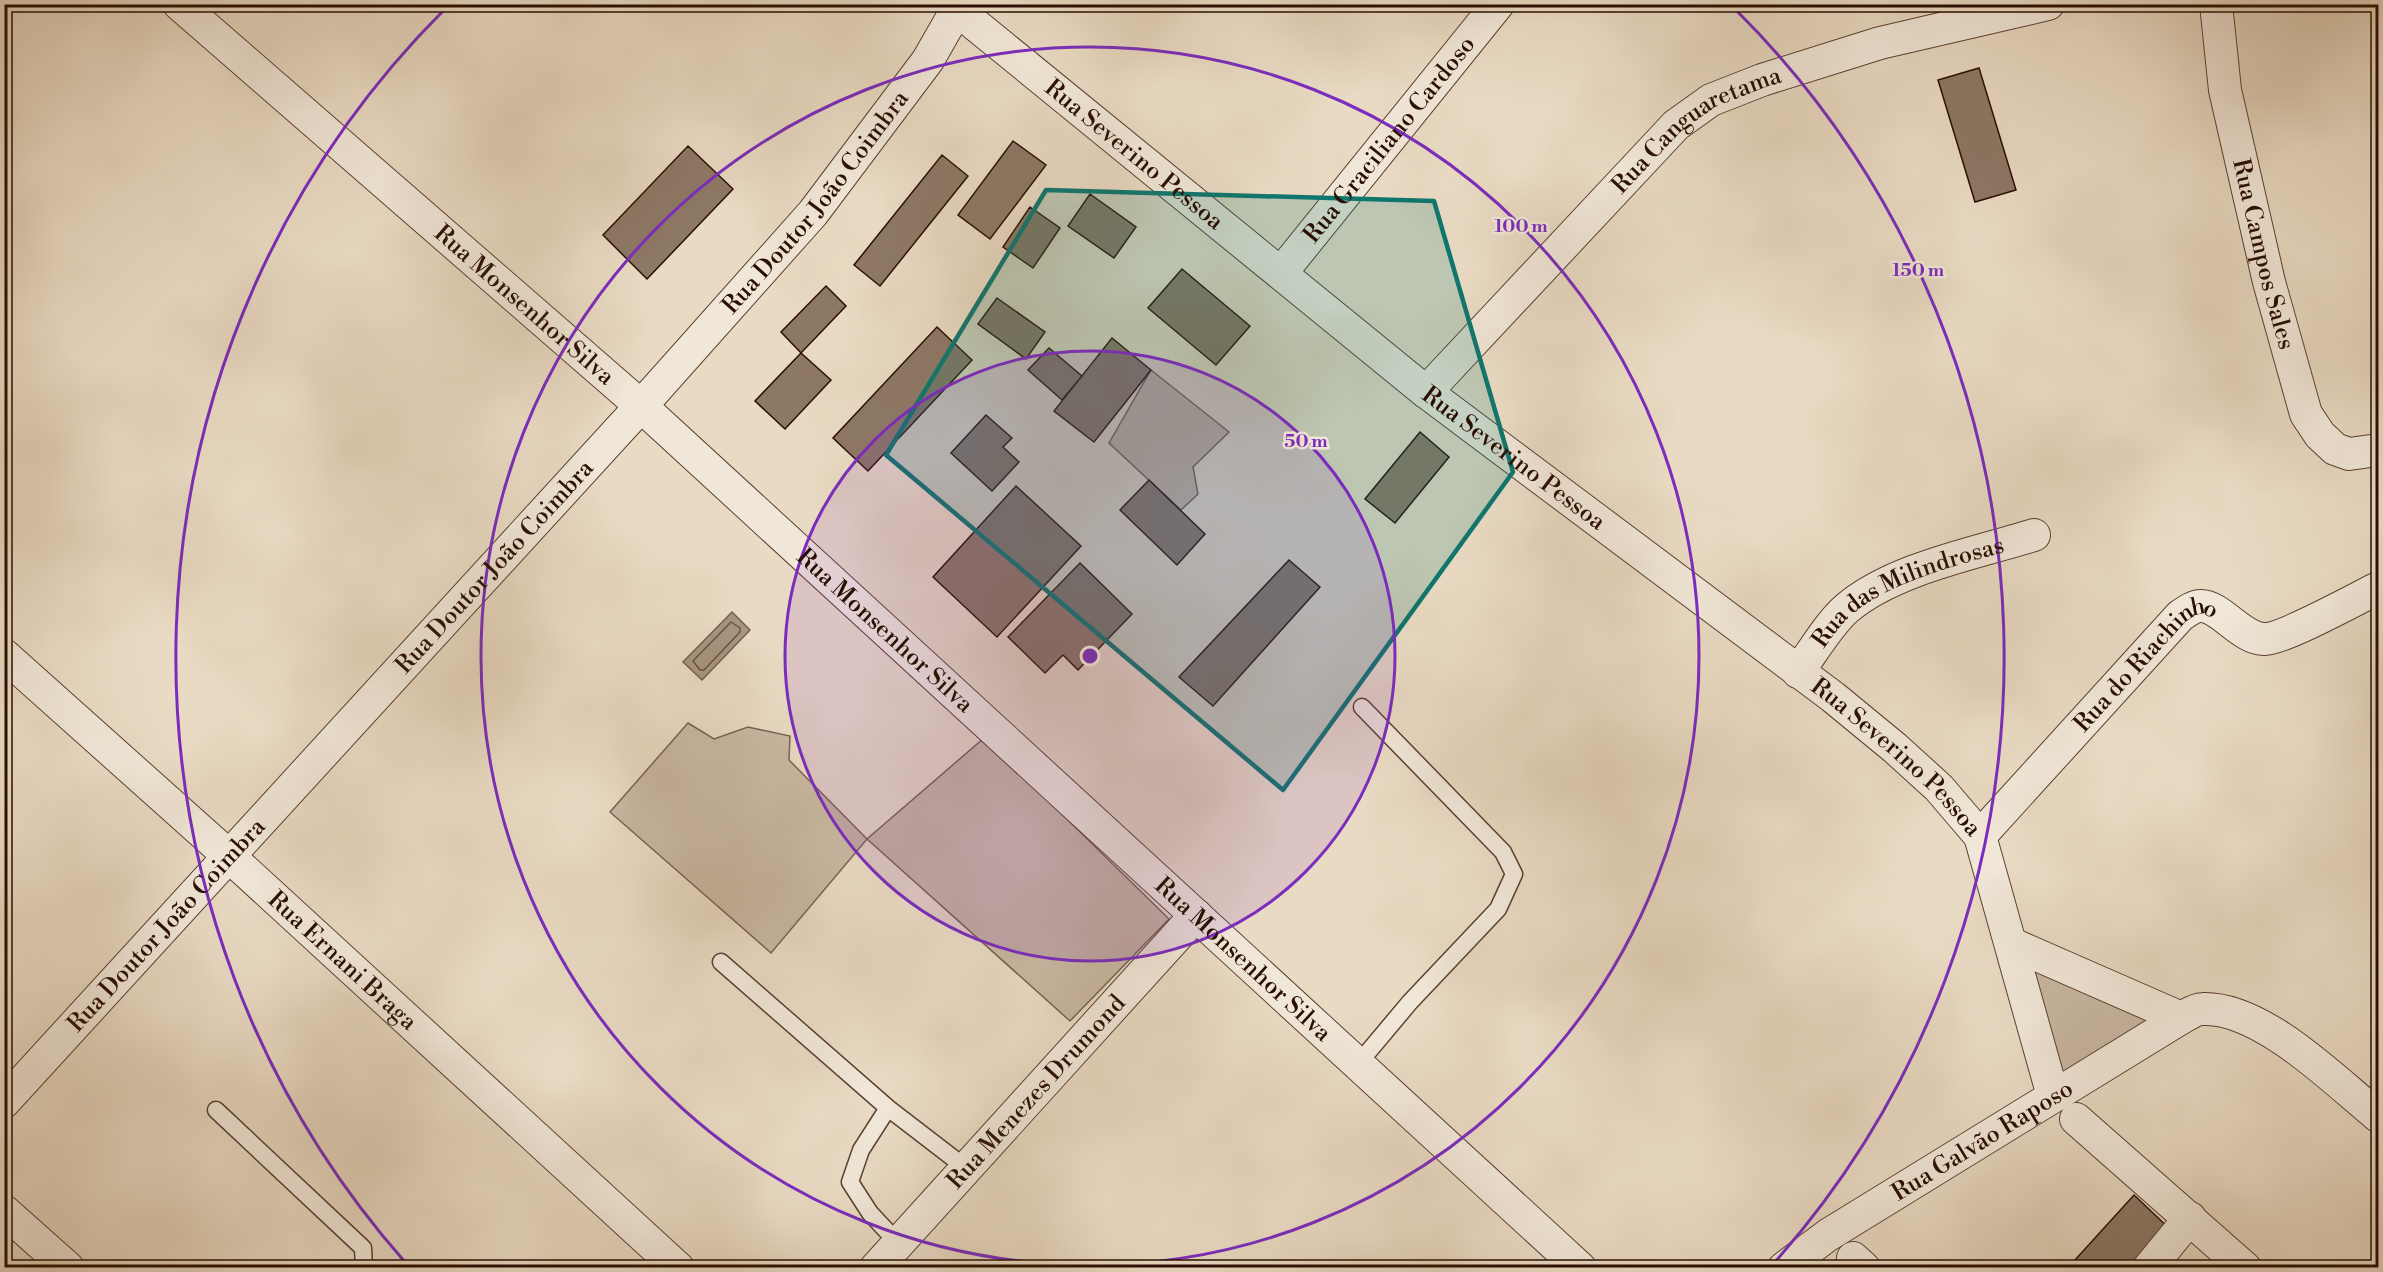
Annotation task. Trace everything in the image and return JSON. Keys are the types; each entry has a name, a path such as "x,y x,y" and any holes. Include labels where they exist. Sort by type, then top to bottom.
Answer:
{"street":[{"name":"Rua Monsenhor Silva","path":"179,4 640,406 1580,1268"},
{"name":"Rua Graciliano Cardoso","path":"1281,273 1498,4"},
{"name":"Rua Canguaretama","path":"1426,392 1677,124 1711,100 1762,80 1880,43 2048,4"},
{"name":"Rua Campos Sales","path":"2216,4 2225,90 2269,282 2306,414 2320,435 2335,448 2349,454 2378,453"},
{"name":"Rua Doutor João Coimbra","path":"4,1102 230,857 813,213 889,115 928,60 956,6"},
{"name":"Rua Severino Pessoa","path":"956,6 1426,392 1798,672 1895,748 1939,788 1980,836 2053,1096"},
{"name":"Rua das Milindrosas","path":"1798,672 1845,609 1884,585 1926,568 2034,535"},
{"name":"Rua do Riachinho","path":"1980,836 2180,616 2194,607 2202,605 2255,637 2266,640 2286,633 2379,588"},
{"name":"Rua Ernani Braga","path":"4,655 230,857 678,1268"},
{"name":"Rua Menezes Drumond","path":"876,1268 1196,915"},
{"path":"2012,944 2181,1018"},
{"name":"Rua Galvão Raposo","path":"1784,1268 1828,1235 2181,1018 2201,1008 2230,1013 2277,1033 2379,1116"},
{"path":"2076,1119 2245,1268"},
{"path":"4,1211 68,1268"},
{"path":"2149,1268 2190,1218"}],"lane":[{"path":"1358,1064 1410,1002 1498,909 1514,874 1503,852 1362,706"},
{"path":"721,962 888,1108 966,1168"},
{"path":"888,1108 861,1150 850,1182 870,1213 898,1243"},
{"path":"216,1110 363,1248 364,1268"}],"highlighted area":[{"path":"1046,190 1434,201 1513,472 1283,790 886,455"}],"shaded area":[{"path":"1151,370 1229,432 1193,467 1198,494 1181,510 1109,443"},
{"path":"688,723 714,739 748,727 790,736 789,760 867,839 771,953 610,812"},
{"path":"984,738 1169,919 1070,1021 867,839"},
{"path":"2030,962 2154,1022 2060,1081"}],"water":[{"path":"732,612 750,630 702,680 683,662"}],"building":[{"path":"1979,68 2016,190 1975,202 1938,80"},
{"path":"1013,141 1046,165 990,239 958,215"},
{"path":"688,146 733,189 647,279 603,235"},
{"path":"942,155 968,176 880,286 854,265"},
{"path":"1090,194 1136,227 1114,258 1068,226"},
{"path":"1030,207 1060,228 1033,268 1003,247"},
{"path":"1182,269 1250,326 1216,365 1148,308"},
{"path":"826,286 846,306 801,353 781,332"},
{"path":"997,298 1045,332 1026,359 978,324"},
{"path":"937,327 972,360 868,471 833,438"},
{"path":"1112,338 1151,370 1094,442 1054,411"},
{"path":"1049,348 1082,376 1062,400 1028,370"},
{"path":"801,353 831,380 785,429 755,401"},
{"path":"986,415 1012,438 1003,447 1019,462 992,491 951,453"},
{"path":"1420,432 1449,457 1395,523 1365,499"},
{"path":"1149,480 1205,534 1177,565 1120,510"},
{"path":"1016,486 1081,546 997,637 933,577"},
{"path":"1289,560 1320,587 1213,706 1179,677"},
{"path":"1080,563 1132,614 1078,670 1063,655 1045,673 1008,637"},
{"path":"2134,1195 2173,1232 2141,1268 2083,1268 2075,1260"}]}
